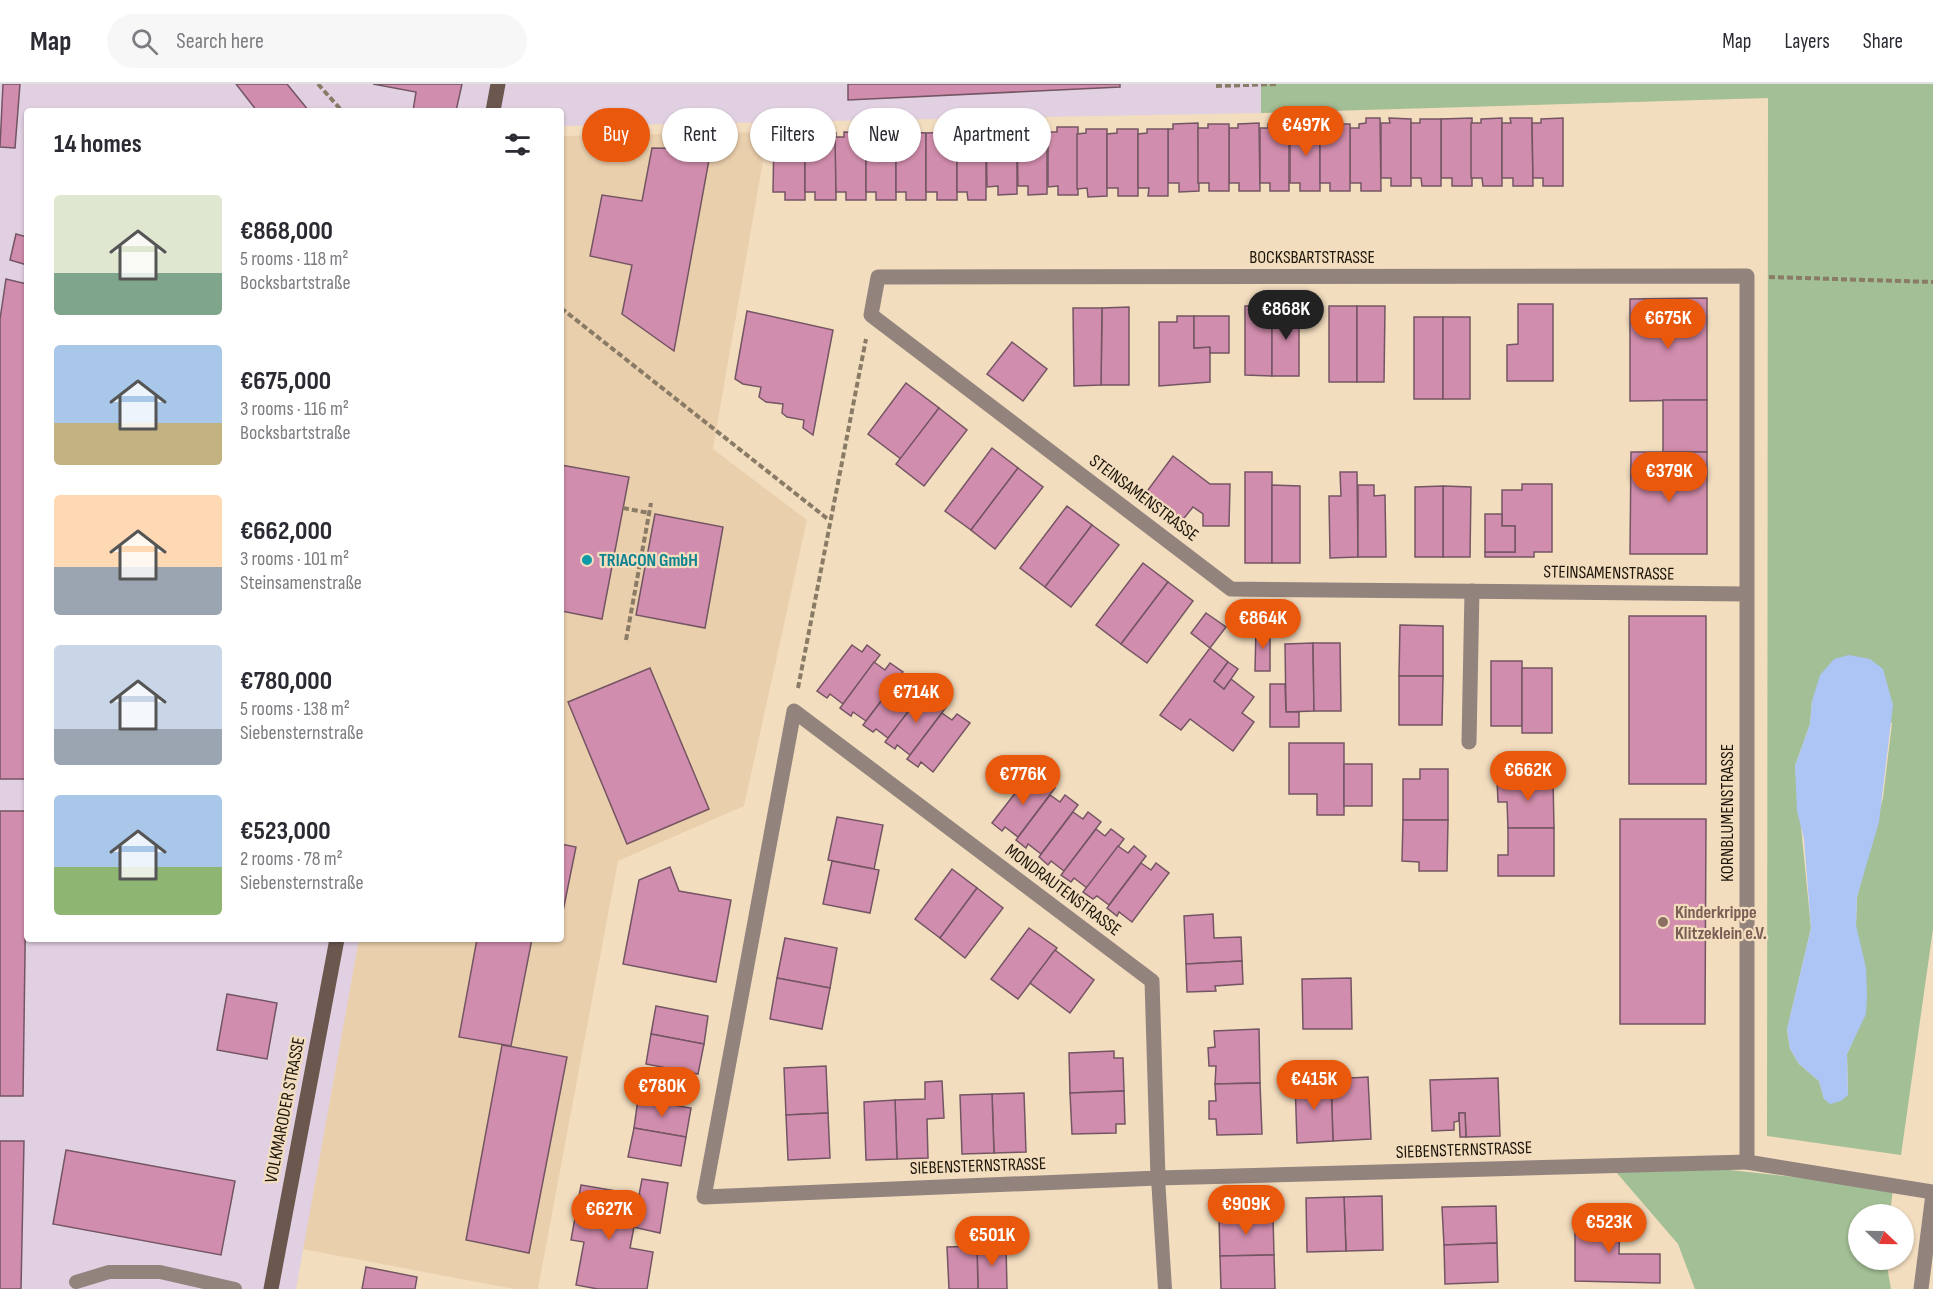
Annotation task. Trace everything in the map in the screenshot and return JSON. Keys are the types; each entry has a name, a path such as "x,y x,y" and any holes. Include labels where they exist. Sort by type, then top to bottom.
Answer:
{"street":[{"path":"494,108 498,84"},
{"name":"BOCKSBARTSTRASSE","path":"871,315 878,278 1747,276"},
{"name":"KORNBLUMENSTRASSE","path":"1747,276 1747,1162"},
{"name":"STEINSAMENSTRASSE","path":"871,315 1231,589 1746,594"},
{"path":"1469,742 1472,591"},
{"name":"MONDRAUTENSTRASSE","path":"794,711 1152,981 1158,1178"},
{"name":"SIEBENSTERNSTRASSE","path":"794,711 704,1197 1158,1178 1747,1162"},
{"name":"VOLKMARODER STRASSE","path":"271,1289 336,942"},
{"path":"1747,1162 1933,1193 1929,1253 1921,1289"}],"lane":[{"path":"1158,1178 1165,1289"},
{"path":"76,1282 109,1272 160,1272 235,1289"}],"path":[{"path":"318,84 339,108"},
{"path":"1216,87 1277,84"},
{"path":"1747,276 1933,282"},
{"path":"564,310 829,520"},
{"path":"794,711 829,520 871,315"},
{"path":"626,640 651,503"},
{"path":"623,508 649,513"},
{"path":"640,561 645,567"}],"shaded area":[{"path":"0,84 1261,84 1261,113 1051,117 1051,108 933,108 933,119 921,119 921,108 848,108 848,121 836,121 836,108 750,108 750,122 738,123 738,108 662,108 662,124 650,124 650,108 582,108 582,126 564,126 564,108 24,108 24,942 358,942 296,1289 0,1289"},
{"path":"750,132 750,162 763,162 713,449 807,520 744,806 618,861 538,1289 514,1289 297,1248 355,942 564,942 564,136 582,136 582,162 650,162 650,134 662,134 662,162 738,162 738,133"}],"green space":[{"path":"1261,84 1933,84 1933,929 1901,1155 1767,1136 1768,98 1261,113","holes":["1812,701 1892,723 1883,798 1857,897 1852,1043 1847,1054 1848,1095 1824,1099 1819,1081 1799,1064 1790,1049 1787,1030 1811,928 1795,766 1810,724"]},
{"path":"1721,1169 1893,1188 1891,1204 1848,1204 1848,1270 1888,1270 1891,1289 1695,1289 1678,1244 1616,1172"}],"water":[{"path":"1849,655 1870,659 1883,669 1893,705 1879,822 1857,897 1856,925 1866,968 1866,1014 1847,1054 1848,1095 1841,1101 1830,1104 1824,1099 1819,1081 1799,1064 1790,1049 1787,1029 1811,928 1804,839 1797,811 1795,766 1810,724 1812,701 1820,675 1834,659"}],"building":[{"path":"3,84 20,84 15,148 0,147"},
{"path":"236,84 287,84 307,108 255,108"},
{"path":"373,84 462,84 457,108 413,108 416,92"},
{"path":"848,84 1120,84 1120,87 848,100"},
{"path":"1366,118 1380,118 1381,191 1361,191 1361,183 1350,183 1350,128 1359,128 1359,124 1366,123"},
{"path":"1389,118 1411,119 1411,186 1391,186 1391,178 1381,178 1381,123 1390,123"},
{"path":"1472,118 1472,186 1452,186 1452,178 1441,178 1441,119"},
{"path":"1502,118 1502,186 1483,186 1482,178 1471,178 1471,123 1481,123 1481,119"},
{"path":"1510,118 1532,118 1533,186 1513,186 1513,178 1502,178 1502,123 1511,123"},
{"path":"1563,118 1563,186 1543,186 1543,178 1533,178 1532,123 1541,123 1541,119"},
{"path":"1420,119 1441,119 1441,186 1422,186 1421,178 1411,178 1411,123 1420,123"},
{"path":"1198,123 1199,191 1179,192 1179,183 1168,183 1168,129 1173,129 1173,124"},
{"path":"1259,123 1260,191 1239,191 1239,183 1229,183 1229,128 1238,128 1238,124"},
{"path":"1208,124 1229,124 1229,191 1209,191 1209,183 1198,183 1198,128 1208,128"},
{"path":"1268,124 1289,124 1289,191 1270,191 1270,183 1260,183 1260,128 1268,128"},
{"path":"1298,124 1320,124 1320,191 1300,191 1300,183 1290,183 1290,129 1298,128"},
{"path":"1329,124 1350,124 1350,191 1330,191 1330,183 1320,183 1320,128 1329,128"},
{"path":"1057,127 1078,127 1078,195 1058,195 1058,186 1048,187 1051,132 1057,132"},
{"path":"1086,129 1107,129 1107,196 1088,197 1087,188 1077,189 1077,134 1086,133"},
{"path":"1117,129 1138,129 1138,196 1118,196 1118,188 1107,188 1107,134 1117,133"},
{"path":"1147,129 1168,129 1168,196 1148,196 1149,188 1138,188 1138,134 1147,133"},
{"path":"844,132 848,132 848,162 866,162 866,200 846,200 846,192 836,192 836,137 844,137"},
{"path":"921,133 926,133 926,200 906,200 906,192 896,192 896,162 921,162"},
{"path":"926,133 933,133 933,162 957,162 957,200 937,200 937,192 926,192"},
{"path":"652,148 662,148 662,162 709,162 674,351 622,314 632,265 590,256 602,195 642,201"},
{"path":"774,162 805,162 805,200 785,200 785,192 773,192"},
{"path":"805,162 836,162 836,200 815,200 815,192 805,192"},
{"path":"866,162 896,162 896,200 876,200 876,192 866,192"},
{"path":"957,162 986,162 986,200 968,200 967,192 957,192"},
{"path":"987,162 1017,162 1017,194 998,195 998,186 987,187"},
{"path":"1018,162 1047,162 1047,194 1028,195 1028,186 1018,186"},
{"path":"16,234 24,236 24,264 10,260"},
{"path":"6,279 24,283 24,779 0,779 0,319"},
{"path":"1707,298 1707,400 1630,401 1630,299"},
{"path":"1518,304 1553,304 1553,381 1507,381 1507,345 1518,344"},
{"path":"1245,306 1272,306 1272,376 1245,375"},
{"path":"1272,306 1299,306 1299,376 1272,376"},
{"path":"1329,306 1357,306 1357,382 1329,382"},
{"path":"1357,306 1385,306 1384,382 1357,382"},
{"path":"1129,307 1129,385 1101,385 1102,308"},
{"path":"1073,308 1102,308 1101,385 1074,386"},
{"path":"747,311 833,330 813,435 803,428 804,420 787,417 782,413 783,404 766,402 759,397 761,387 743,384 735,379"},
{"path":"1177,316 1194,316 1194,348 1210,347 1210,382 1159,386 1159,322 1177,322"},
{"path":"1194,316 1229,316 1229,353 1210,353 1210,347 1194,348"},
{"path":"1414,317 1443,317 1443,399 1414,399"},
{"path":"1443,317 1470,317 1470,399 1443,399"},
{"path":"1012,342 1047,369 1023,401 987,374"},
{"path":"906,383 939,408 901,459 868,434"},
{"path":"1663,400 1707,400 1707,452 1663,452"},
{"path":"939,408 967,430 924,486 896,464"},
{"path":"992,448 1018,468 971,530 945,511"},
{"path":"1631,452 1707,452 1707,554 1630,554"},
{"path":"1173,456 1210,484 1230,484 1229,526 1203,526 1203,514 1193,507 1181,522 1145,494"},
{"name":"TRIACON GmbH","path":"564,466 629,477 602,619 564,612"},
{"path":"1018,468 1043,487 995,549 971,530"},
{"path":"1245,472 1272,472 1272,563 1245,563"},
{"path":"1340,472 1357,472 1358,557 1330,558 1329,496 1341,496"},
{"path":"1522,484 1552,484 1552,552 1534,552 1534,557 1485,557 1485,552 1515,552 1515,526 1502,526 1502,490 1522,490"},
{"path":"1272,485 1300,486 1300,563 1272,563"},
{"path":"1358,485 1374,485 1374,496 1385,495 1386,557 1358,557"},
{"path":"1443,486 1471,487 1470,557 1443,557"},
{"path":"1443,486 1443,557 1415,557 1415,487"},
{"path":"1067,506 1092,525 1045,587 1020,568"},
{"path":"655,514 723,527 705,628 636,615"},
{"path":"1485,514 1502,514 1502,526 1515,526 1515,552 1485,552"},
{"path":"1092,525 1119,545 1071,607 1045,587"},
{"path":"1143,563 1168,582 1121,644 1096,625"},
{"path":"1168,582 1193,601 1147,663 1121,644"},
{"path":"1206,613 1226,627 1210,648 1191,633"},
{"path":"1629,616 1706,616 1706,784 1629,784"},
{"path":"1400,625 1443,626 1443,676 1399,676"},
{"path":"1256,629 1270,629 1270,671 1255,671"},
{"path":"1313,643 1314,711 1286,712 1285,644"},
{"path":"1313,643 1340,643 1341,711 1314,711"},
{"path":"852,645 862,652 867,645 880,655 843,704 830,694 827,698 817,691"},
{"path":"1210,648 1228,662 1214,681 1224,689 1231,679 1254,697 1242,713 1254,722 1233,751 1190,719 1181,730 1160,715"},
{"path":"1491,661 1522,661 1522,726 1491,726"},
{"path":"874,662 885,670 890,663 903,672 866,721 853,712 851,716 840,708"},
{"path":"1228,662 1238,669 1224,689 1214,681"},
{"path":"650,668 709,809 627,844 568,702"},
{"path":"1522,668 1552,668 1552,733 1522,733"},
{"path":"1399,676 1443,676 1442,725 1399,725"},
{"path":"898,679 907,686 913,680 926,689 888,738 876,729 873,732 863,725"},
{"path":"1270,684 1285,684 1286,712 1299,712 1299,727 1270,727"},
{"path":"920,696 929,703 934,697 947,706 910,755 897,745 895,749 885,742"},
{"path":"942,713 952,720 957,714 970,723 933,772 921,762 918,767 907,759"},
{"path":"1289,743 1344,743 1344,815 1317,815 1317,794 1289,794"},
{"path":"1344,764 1372,764 1372,806 1344,806"},
{"path":"1420,769 1448,769 1448,820 1403,820 1403,779 1420,779"},
{"path":"1027,778 1037,785 1042,778 1055,788 1018,837 1005,827 1002,831 992,823"},
{"path":"1497,779 1553,779 1554,828 1508,828 1507,802 1498,802"},
{"path":"1050,795 1060,802 1065,795 1078,805 1041,854 1028,844 1026,848 1016,840"},
{"path":"0,811 24,811 23,1096 0,1096"},
{"path":"1073,812 1083,819 1088,812 1101,822 1064,871 1051,861 1048,865 1039,857"},
{"path":"837,817 883,825 874,869 828,860"},
{"name":"Kinderkrippe Klitzeklein e.V.","path":"1620,819 1706,819 1705,1024 1620,1024"},
{"path":"1403,820 1448,820 1447,871 1419,871 1419,862 1402,861"},
{"path":"1508,828 1554,828 1554,876 1498,876 1498,855 1508,855"},
{"path":"1096,829 1105,836 1111,829 1124,839 1087,888 1074,878 1071,882 1061,875"},
{"path":"564,845 576,847 564,906"},
{"path":"1118,846 1128,853 1134,846 1146,856 1109,905 1097,896 1093,899 1083,892"},
{"path":"832,861 879,870 870,913 823,904"},
{"path":"1141,863 1151,870 1156,863 1169,873 1132,922 1119,912 1117,916 1107,908"},
{"path":"670,867 679,891 731,900 716,982 623,964 639,880"},
{"path":"952,869 977,888 940,938 915,919"},
{"path":"977,888 1003,908 965,958 940,938"},
{"path":"1213,914 1214,938 1241,937 1242,961 1186,964 1184,916"},
{"path":"1029,928 1057,948 1018,999 991,979"},
{"path":"785,938 837,948 830,988 777,978"},
{"path":"476,942 531,942 511,1046 459,1037"},
{"path":"1055,950 1094,980 1070,1013 1030,983"},
{"path":"1242,961 1243,984 1215,986 1216,991 1187,992 1186,964"},
{"path":"777,978 830,988 822,1029 770,1019"},
{"path":"1351,978 1352,1029 1303,1029 1302,979"},
{"path":"227,994 277,1003 267,1059 217,1050"},
{"path":"656,1006 708,1016 704,1044 651,1034"},
{"path":"1259,1029 1260,1083 1215,1084 1216,1066 1209,1066 1208,1048 1215,1047 1214,1031"},
{"path":"651,1034 704,1044 698,1074 646,1064"},
{"path":"502,1045 567,1057 529,1253 466,1240"},
{"path":"1114,1051 1114,1058 1123,1058 1124,1091 1070,1093 1069,1053"},
{"path":"826,1066 828,1113 786,1115 784,1068"},
{"path":"1368,1077 1371,1139 1333,1141 1331,1079"},
{"path":"1498,1078 1500,1136 1466,1137 1465,1113 1459,1113 1459,1121 1454,1122 1454,1130 1432,1131 1430,1080"},
{"path":"1331,1079 1333,1141 1297,1143 1295,1080"},
{"path":"942,1081 944,1118 927,1119 928,1158 897,1159 895,1100 925,1099 925,1082"},
{"path":"1260,1083 1262,1134 1217,1135 1216,1119 1209,1119 1209,1101 1216,1101 1215,1084"},
{"path":"1124,1091 1125,1124 1116,1124 1116,1133 1072,1134 1070,1093"},
{"path":"1024,1093 1026,1152 994,1153 992,1094"},
{"path":"992,1094 994,1153 962,1154 960,1095"},
{"path":"638,1099 691,1108 686,1137 634,1128"},
{"path":"895,1100 897,1159 866,1160 864,1102"},
{"path":"828,1113 830,1158 788,1160 786,1115"},
{"path":"1459,1113 1465,1113 1466,1137 1460,1137"},
{"path":"634,1128 686,1137 681,1166 628,1157"},
{"path":"0,1141 24,1141 21,1289 0,1289"},
{"path":"66,1150 235,1181 221,1255 53,1224"},
{"path":"642,1179 668,1183 660,1233 633,1227"},
{"path":"581,1185 640,1195 630,1248 653,1252 647,1289 598,1289 576,1285 584,1242 571,1240"},
{"path":"1382,1196 1383,1250 1346,1251 1344,1197"},
{"path":"1344,1197 1346,1251 1307,1252 1306,1198"},
{"path":"1496,1206 1497,1243 1444,1245 1442,1207"},
{"path":"1575,1215 1620,1215 1619,1254 1660,1254 1660,1283 1575,1281"},
{"path":"1273,1217 1274,1255 1220,1256 1219,1218"},
{"path":"1497,1243 1498,1282 1445,1284 1444,1245"},
{"path":"1006,1245 1007,1289 978,1289 977,1246"},
{"path":"977,1246 978,1289 949,1289 947,1247"},
{"path":"1274,1255 1275,1289 1221,1289 1220,1256"},
{"path":"366,1267 417,1277 415,1289 362,1289"}],"place":[{"name":"TRIACON GmbH","path":"587,560"},
{"name":"Kinderkrippe Klitzeklein e.V.","path":"1663,922"}]}
